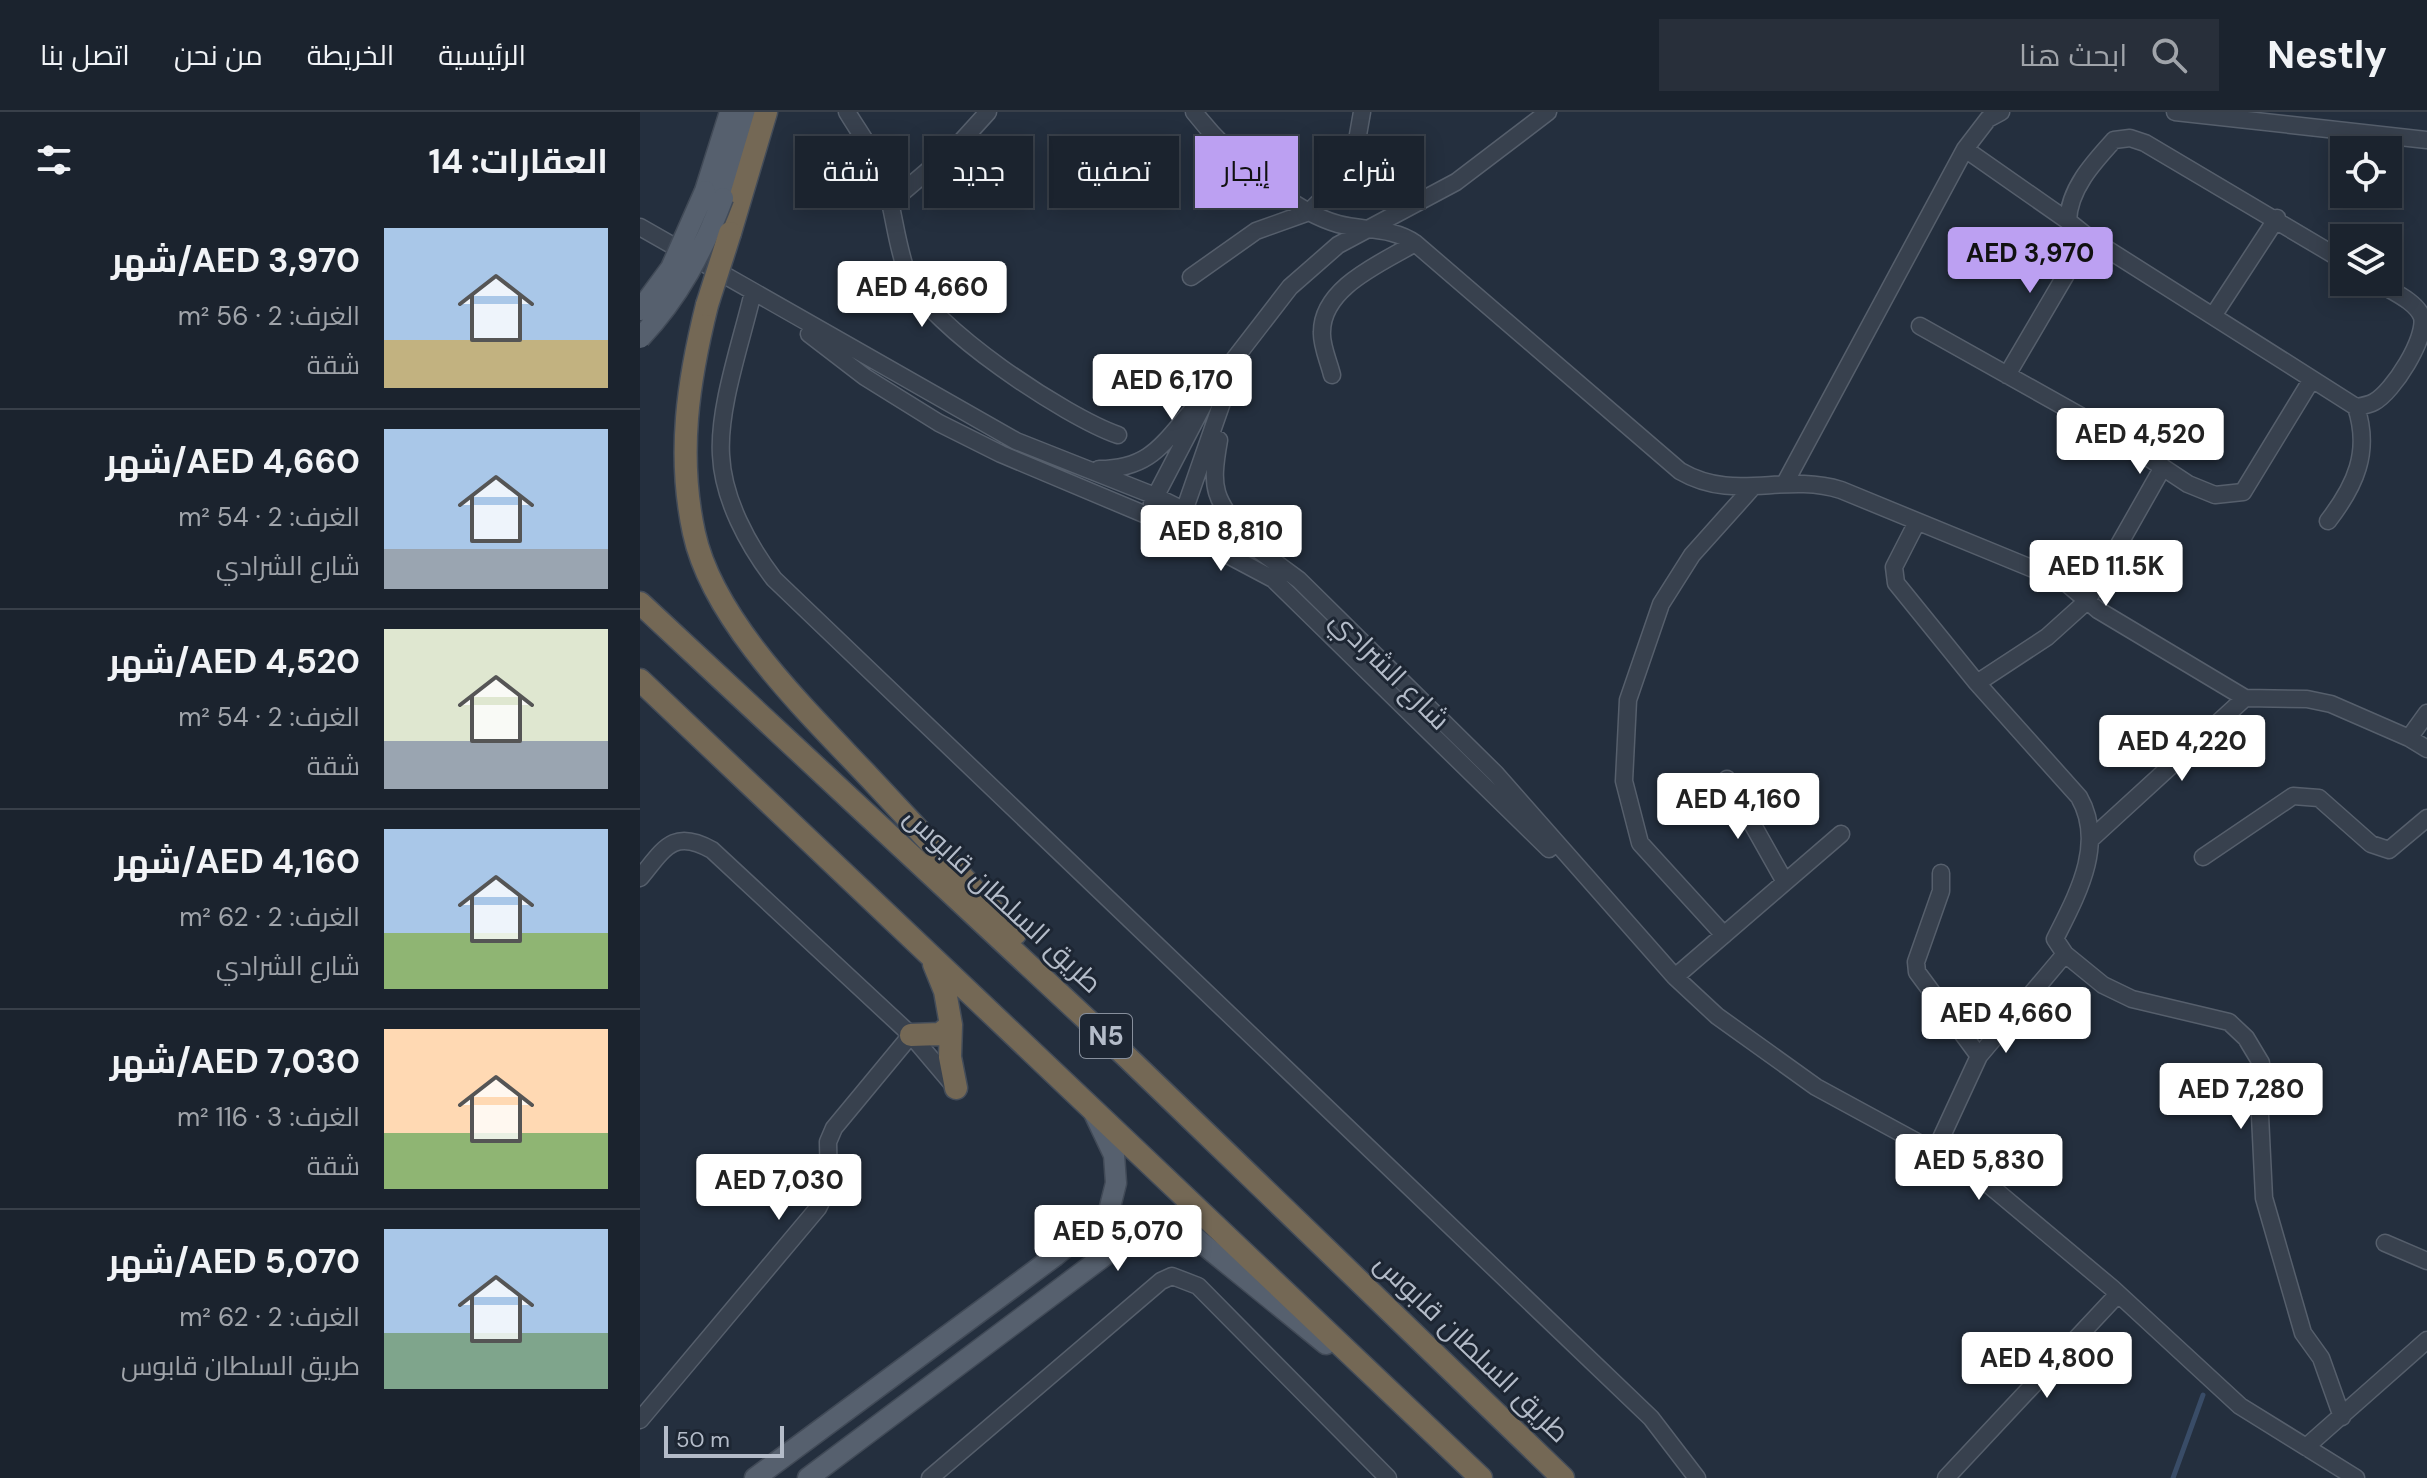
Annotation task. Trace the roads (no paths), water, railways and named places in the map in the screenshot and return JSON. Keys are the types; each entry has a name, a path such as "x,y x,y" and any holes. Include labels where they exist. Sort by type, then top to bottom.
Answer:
{"highway":[{"path":"766,112 707,305 689,379 684,450 694,535 724,607 778,680 1126,1056"},
{"name":"طريق السلطان قابوس","path":"640,603 1126,1056 1563,1478"},
{"name":"N5","path":"640,680 1481,1478"},
{"path":"931,956 945,991 951,1025 950,1057 956,1088"},
{"path":"911,1035 940,1034 951,1025"}],"main road":[{"path":"640,338 667,309 700,257 730,112"},
{"path":"640,310 671,268 714,195 750,112"},
{"path":"755,1478 1055,1256 1109,1211 1116,1183 1114,1155 1093,1109"},
{"path":"808,1478 1112,1250 1149,1232 1172,1231 1197,1239 1429,1429"}],"street":[{"path":"847,112 861,136"},
{"path":"908,188 959,144 988,112"},
{"path":"1194,112 1263,180 1309,212 1362,230 1403,234 1680,471 1718,487 1752,488 1814,481 1841,490 1916,524 2065,582 2087,601 2245,698 2307,699 2331,704 2427,749"},
{"path":"1191,277 1256,231 1309,212 1344,177 1355,152 1362,112"},
{"path":"1092,469 1126,468 1149,459 1212,388 1284,293 1314,263 1362,230 1456,182 1548,112"},
{"path":"1785,483 1965,149 1988,119 2001,112"},
{"path":"2175,112 2427,140"},
{"path":"2068,221 2068,204 2091,165 2114,140 2130,138 2145,143 2277,218 2330,252"},
{"path":"1965,149 2088,237 2356,407 2362,426 2360,469 2349,493 2328,521"},
{"path":"891,208 909,279 938,317 1051,402 1088,425 1118,435"},
{"path":"2213,316 2277,218"},
{"name":"شارع الشرادي","path":"640,227 1016,441 1155,496 1249,543 1299,580 1496,774 1675,977 1717,1016 1792,1073 1936,1149 1976,1174 2118,1294 2240,1406 2356,1478"},
{"path":"2007,375 2088,237"},
{"path":"1332,375 1322,332 1327,309 1346,285 1415,243"},
{"path":"753,292 726,410 720,453 737,517 774,579 1651,1418 1697,1478"},
{"path":"2356,407 2373,403 2384,395 2415,355 2424,320 2417,307 2399,296"},
{"name":"شارع الشرادي","path":"779,307 865,377 939,423 1001,454 1177,528 1251,565 1287,589 1559,859 1618,912"},
{"path":"1920,326 2215,495 2243,492 2312,379"},
{"path":"1177,528 1226,398 1238,356"},
{"path":"1146,514 1212,388"},
{"path":"1226,398 1212,477 1222,506 1249,543"},
{"path":"1977,683 2047,637 2087,601 2163,467"},
{"path":"1724,935 1640,843 1624,781 1628,700 1661,604 1692,555 1752,488"},
{"path":"1916,524 1894,567 1896,583 1977,683 2079,797 2090,820 2091,839 2081,888 2055,939 2065,954 2103,985 2132,999 2229,1022 2246,1038 2261,1063 2259,1095 2264,1198 2303,1333 2321,1358 2342,1417"},
{"path":"2091,839 2245,698"},
{"path":"2409,738 2427,713"},
{"path":"1727,779 1785,882"},
{"path":"2203,857 2293,796 2319,798 2371,844 2389,850 2427,818"},
{"path":"1675,977 1841,834"},
{"path":"640,878 668,845 679,840 704,845 911,1035 956,1088"},
{"path":"1941,873 1941,891 1916,962 1917,972 1979,1056"},
{"path":"1936,1149 1979,1056 2065,954"},
{"path":"640,1420 818,1208 829,1186 828,1142 834,1128 911,1035"},
{"path":"2385,1243 2427,1261"},
{"path":"930,1478 1161,1281 1172,1276 1198,1286 1388,1478"},
{"path":"1946,1478 2118,1294"},
{"path":"2306,1447 2427,1340"}],"waterway":[{"path":"2173,1478 2203,1395"}]}
